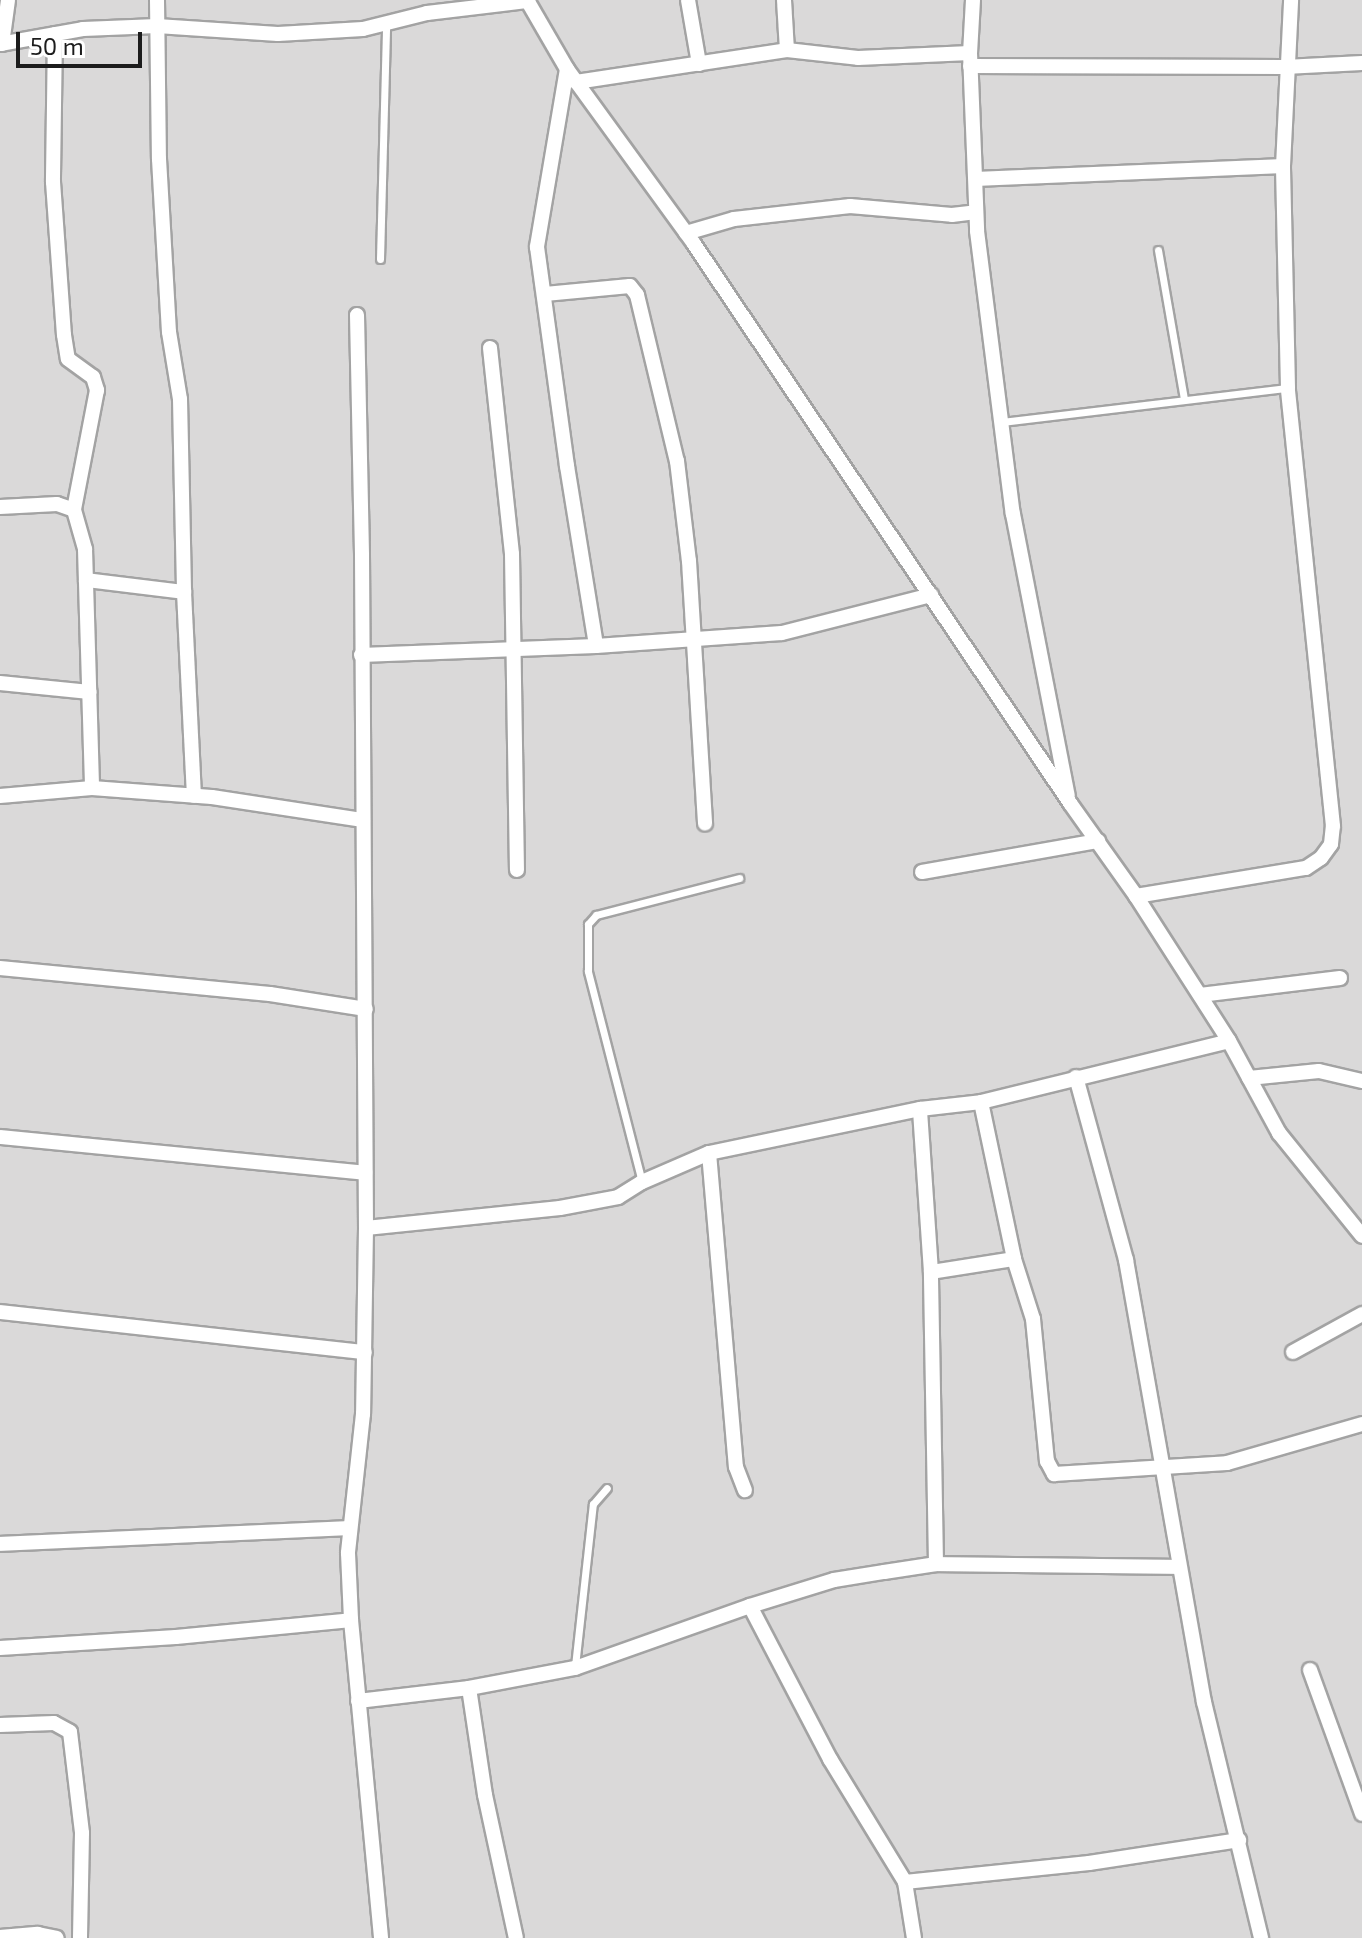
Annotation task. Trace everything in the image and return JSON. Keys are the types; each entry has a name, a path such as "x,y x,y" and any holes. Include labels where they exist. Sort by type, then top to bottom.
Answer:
{"street":[{"path":"8,0 1,44 83,29 157,26 278,34 363,29 427,13 527,1 567,69 686,233 1136,896 1229,1041 1279,1133 1362,1236"},
{"path":"157,0 159,159 169,332 180,399 184,592 194,796"},
{"path":"688,0 699,64"},
{"path":"784,0 787,50"},
{"path":"973,0 970,60 976,212 1001,422 1013,514 1070,803"},
{"path":"1136,896 1306,868 1321,858 1331,844 1333,826 1288,388 1283,166 1285,67 1291,0"},
{"path":"55,34 53,182 64,335 68,359 93,377 97,390 74,510 85,549 92,788"},
{"path":"576,82 787,50 858,58 1285,67 1362,63"},
{"path":"567,69 538,237 567,466 596,646"},
{"path":"976,179 1283,166"},
{"path":"686,233 734,219 850,206 952,215 976,212"},
{"path":"545,294 630,286 637,295 677,461 695,637 705,824"},
{"path":"357,315 366,1228 363,1414 349,1528 351,1620 381,1938"},
{"path":"490,348 511,539 517,870"},
{"path":"0,507 57,504 74,510"},
{"path":"86,580 184,592"},
{"path":"361,655 596,646 782,633 931,595"},
{"path":"0,683 90,692"},
{"path":"0,796 92,788 194,796 363,820"},
{"path":"922,872 1098,841"},
{"path":"0,968 270,994 366,1009"},
{"path":"1200,995 1340,978"},
{"path":"366,1228 560,1208 618,1197 642,1182 709,1153 920,1109 981,1102 1229,1041"},
{"path":"1249,1078 1319,1071 1362,1081"},
{"path":"1076,1077 1126,1260 1204,1702 1261,1938"},
{"path":"981,1102 1014,1259 1033,1319 1050,1470 1061,1476 1227,1463 1354,1429 1362,1424"},
{"path":"920,1109 931,1272 936,1564"},
{"path":"0,1137 365,1173"},
{"path":"709,1153 736,1467 745,1490"},
{"path":"931,1272 1014,1259"},
{"path":"0,1312 365,1352"},
{"path":"1293,1352 1362,1314"},
{"path":"0,1544 349,1528"},
{"path":"358,1701 469,1688 575,1668 750,1606 834,1580 936,1564 1179,1567"},
{"path":"750,1606 830,1759 905,1882 914,1938"},
{"path":"0,1648 176,1637 351,1620"},
{"path":"1310,1670 1362,1814"},
{"path":"469,1688 485,1795 516,1938"},
{"path":"0,1725 54,1723 70,1732 82,1833 80,1938"},
{"path":"905,1882 1089,1863 1239,1840"},
{"path":"0,1937 57,1938"}],"lane":[{"path":"380,259 386,23"},
{"path":"1158,250 1184,399"},
{"path":"1001,422 1288,388"},
{"path":"642,1182 588,971 588,924 596,915 739,878"},
{"path":"575,1668 593,1504 607,1488"}],"shaded area":[{"path":"0,0 1362,0 1362,1938 0,1938"}]}
